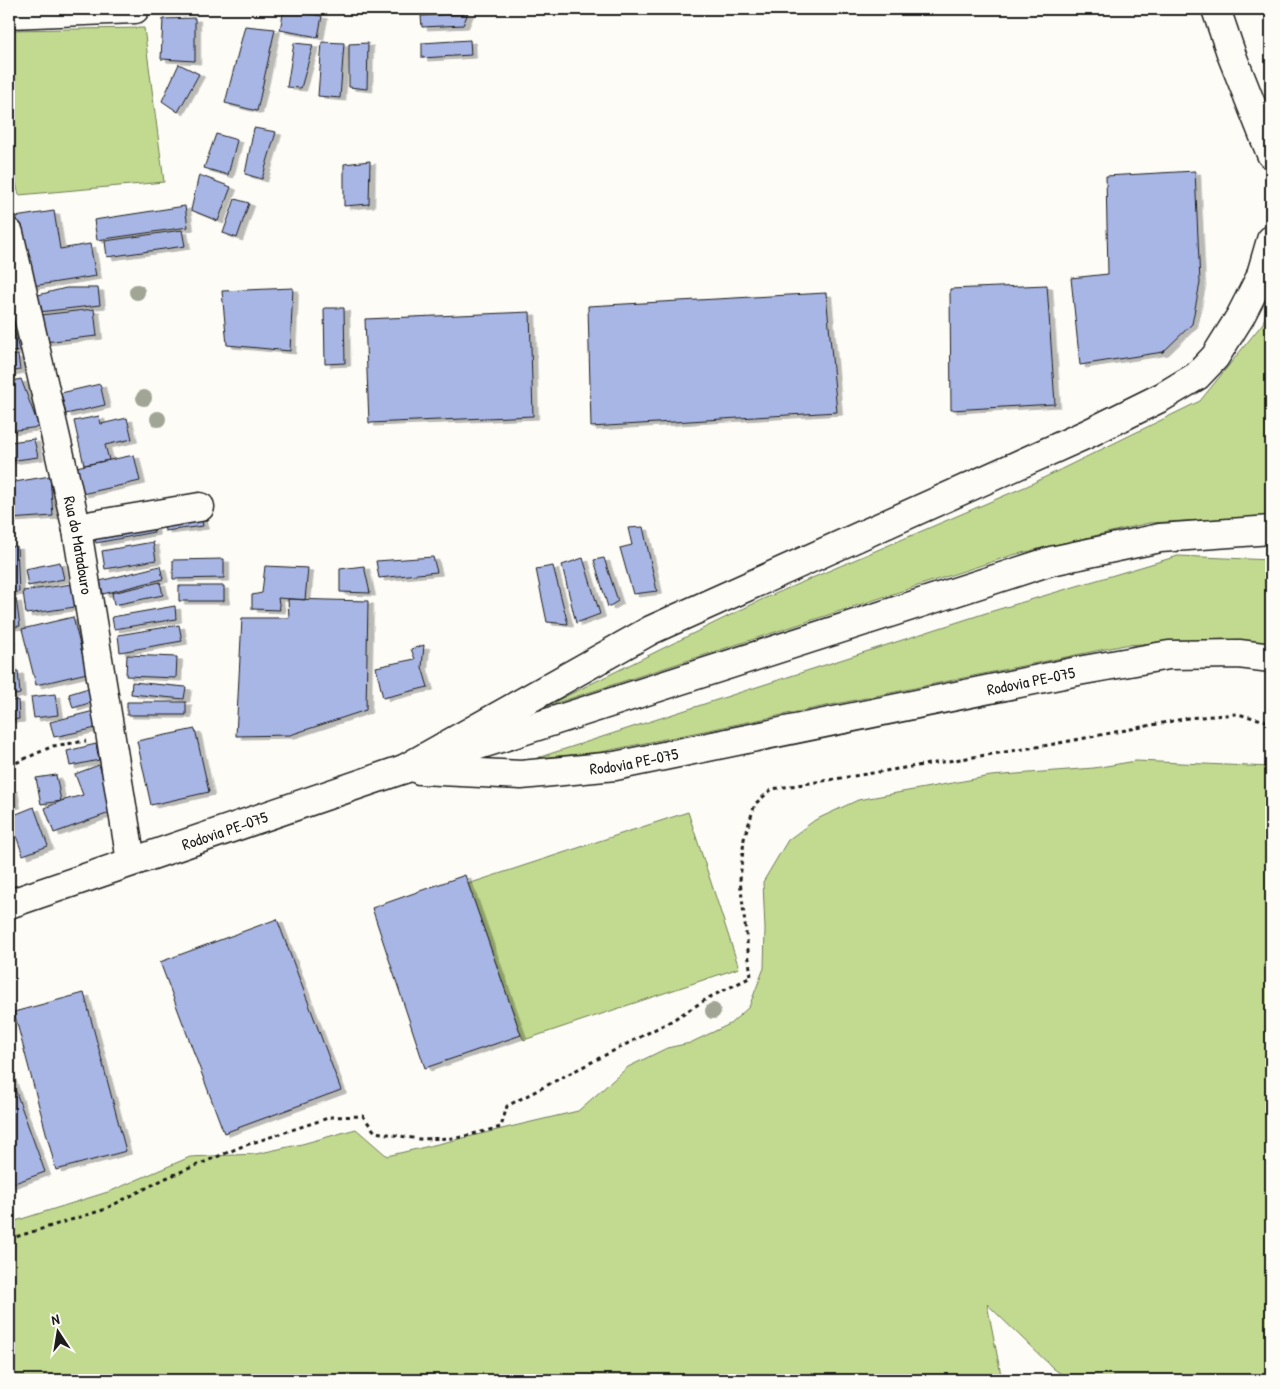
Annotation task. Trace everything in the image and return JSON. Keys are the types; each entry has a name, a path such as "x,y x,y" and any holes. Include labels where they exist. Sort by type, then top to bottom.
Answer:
{"main road":[{"path":"9,14 135,9"},
{"path":"1216,9 1232,56 1262,104 1271,154"},
{"name":"Rua do Matadouro","path":"9,233 77,530 131,861"},
{"path":"404,769 651,630 1088,434 1197,376 1215,357 1240,317 1260,278 1271,240"},
{"path":"77,530 93,525 200,507"},
{"path":"404,769 1051,561 1160,538 1271,530"},
{"name":"Rodovia PE-075","path":"9,904 404,769 521,775 615,766 1068,673 1169,655 1239,654 1271,658"}],"path":[{"path":"9,1239 103,1210 166,1178 243,1146 330,1117 363,1116 375,1132 419,1139 457,1138 500,1127 506,1106 671,1021 710,996 751,977 740,880 744,839 755,804 772,789 1049,745 1188,718 1237,714 1271,722"},
{"path":"9,766 53,746 112,738"}],"green space":[{"path":"144,28 164,182 19,195 9,157 9,30"},
{"path":"1271,297 1271,516 1149,523 1013,555 544,707 763,599 1027,486 1200,401 1263,323"},
{"path":"1178,556 1271,560 1271,646 1227,639 1125,645 601,752 537,758 986,613"},
{"path":"1136,761 1271,767 1271,1380 1070,1380 1054,1369 987,1304 1002,1380 9,1380 9,1223 111,1191 190,1157 256,1154 356,1129 387,1156 578,1111 628,1067 667,1048 690,1043 730,1024 749,1007 764,968 763,882 788,840 815,820 858,800 991,776 1094,768"},
{"path":"688,812 739,968 524,1040 468,884"}],"building":[{"path":"284,9 322,16 318,37 280,30"},
{"path":"468,13 463,25 422,27 421,16"},
{"path":"195,18 195,61 161,59 163,19"},
{"path":"245,26 275,29 257,111 225,103"},
{"path":"470,40 471,55 422,58 422,43"},
{"path":"322,42 344,43 340,98 318,96"},
{"path":"294,43 313,45 301,88 287,87"},
{"path":"368,43 367,89 349,87 349,44"},
{"path":"179,64 199,74 178,112 162,101"},
{"path":"254,128 276,132 262,179 245,174"},
{"path":"216,134 237,140 228,175 204,168"},
{"path":"370,161 369,204 344,206 344,164"},
{"path":"1195,171 1200,283 1192,324 1163,352 1080,365 1071,278 1108,274 1106,176"},
{"path":"199,175 231,187 218,221 191,210"},
{"path":"235,199 249,203 237,238 223,233"},
{"path":"185,206 188,227 97,240 94,220"},
{"path":"54,211 60,249 90,244 96,276 26,287 15,217"},
{"path":"182,230 185,246 107,257 105,241"},
{"path":"1047,285 1055,404 951,410 950,289"},
{"path":"66,288 98,288 100,305 39,312 38,295"},
{"path":"293,288 290,351 227,345 222,291"},
{"path":"826,293 837,412 591,427 588,306"},
{"path":"324,308 344,308 345,363 325,364"},
{"path":"94,309 97,336 44,342 41,315"},
{"path":"530,312 533,416 369,423 365,319"},
{"path":"9,314 12,314 14,327 9,328"},
{"path":"14,329 19,351 9,353 9,331"},
{"path":"18,355 20,370 9,372 9,356"},
{"path":"21,379 39,427 9,431 9,382"},
{"path":"100,384 105,405 66,414 61,393"},
{"path":"99,416 101,424 127,418 132,439 105,445 109,460 84,465 74,421"},
{"path":"34,439 38,457 9,461 9,442"},
{"path":"134,455 140,481 82,494 76,467"},
{"path":"50,476 53,516 9,519 9,483"},
{"path":"200,507 203,526 165,531 162,512"},
{"path":"151,515 154,532 96,543 93,525"},
{"path":"643,527 657,591 633,594 620,548 632,545 628,528"},
{"path":"153,542 156,560 105,569 102,551"},
{"path":"17,546 19,592 9,593 9,547"},
{"path":"433,557 437,572 379,578 376,561"},
{"path":"583,558 600,614 576,623 562,565"},
{"path":"604,558 618,601 608,607 594,560"},
{"path":"224,559 224,578 173,579 173,560"},
{"path":"60,562 64,579 28,586 25,569"},
{"path":"160,566 163,579 103,594 100,581"},
{"path":"265,566 308,568 305,600 278,598 280,610 252,609 252,595 262,593"},
{"path":"364,566 370,593 340,592 340,569"},
{"path":"553,566 568,624 547,622 536,569"},
{"path":"160,582 163,595 114,605 112,593"},
{"path":"72,584 75,607 26,614 23,591"},
{"path":"179,586 224,586 224,601 179,601"},
{"path":"16,599 20,626 9,627 9,600"},
{"path":"288,599 368,601 366,710 290,735 236,736 242,618 289,618"},
{"path":"175,606 176,619 114,629 112,617"},
{"path":"73,617 87,673 36,685 22,629"},
{"path":"179,625 182,641 120,652 118,635"},
{"path":"9,637 11,667 9,668"},
{"path":"424,645 422,667 428,687 383,698 376,667 415,659 411,649"},
{"path":"127,655 177,657 176,678 126,676"},
{"path":"18,671 20,694 9,696 9,672"},
{"path":"132,682 186,687 184,699 131,694"},
{"path":"95,686 99,700 73,708 69,694"},
{"path":"55,694 58,715 34,718 31,697"},
{"path":"18,700 19,719 9,720 9,701"},
{"path":"127,702 186,702 186,715 127,715"},
{"path":"98,710 101,727 54,737 50,722"},
{"path":"195,729 209,792 151,805 137,741"},
{"path":"96,744 99,760 70,766 67,751"},
{"path":"99,765 115,811 54,833 45,808 83,795 75,774"},
{"path":"56,775 61,801 41,804 36,778"},
{"path":"12,788 15,805 9,806 9,789"},
{"path":"34,807 48,846 23,855 9,817"},
{"path":"465,875 521,1035 425,1068 372,908"},
{"path":"277,919 341,1090 224,1133 160,962"},
{"path":"84,993 126,1151 56,1170 14,1012"},
{"path":"9,1073 45,1172 9,1185"}]}
